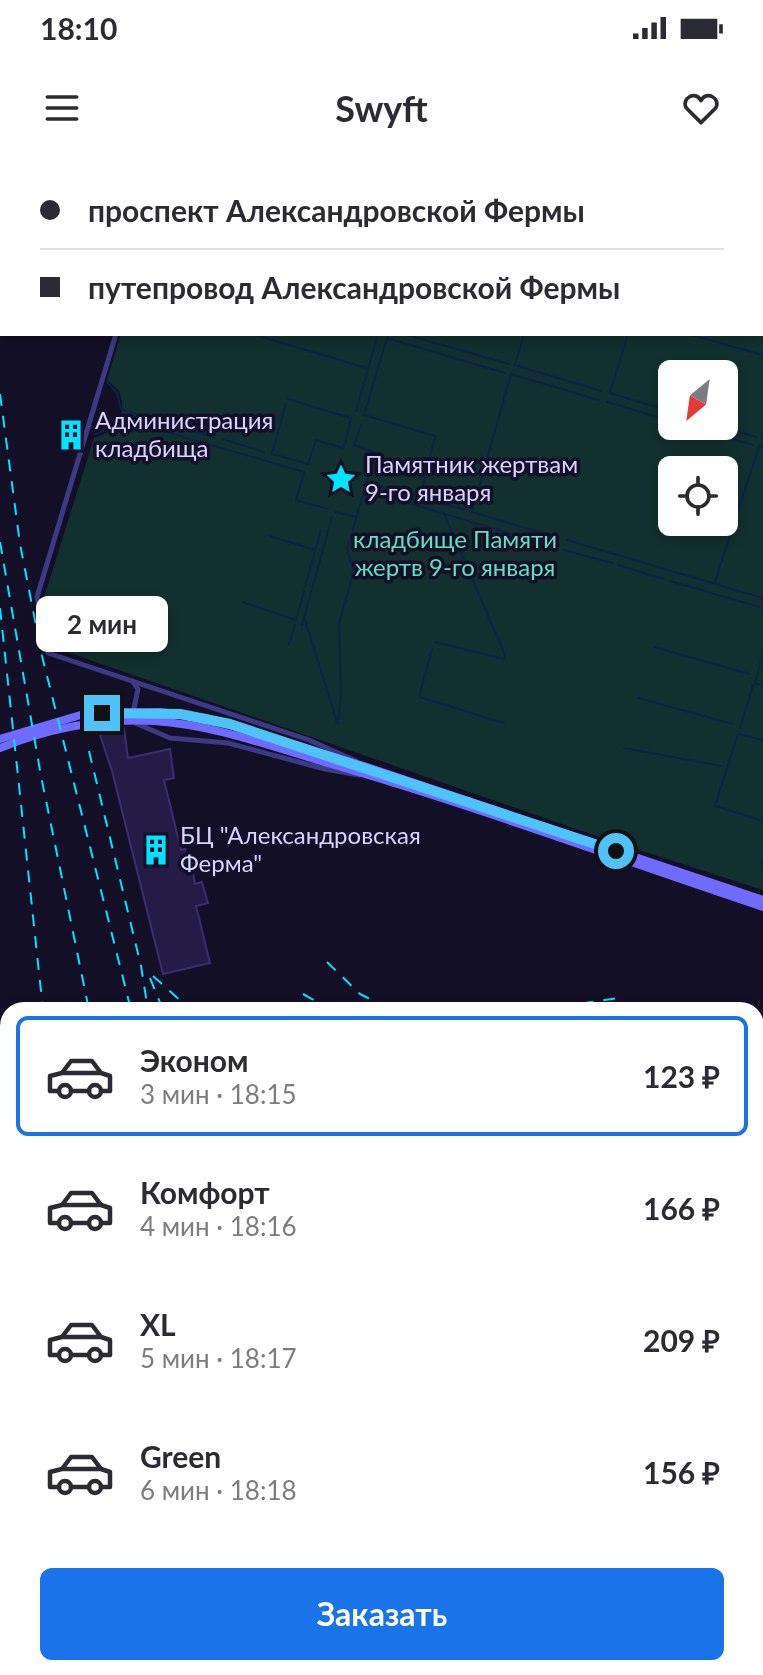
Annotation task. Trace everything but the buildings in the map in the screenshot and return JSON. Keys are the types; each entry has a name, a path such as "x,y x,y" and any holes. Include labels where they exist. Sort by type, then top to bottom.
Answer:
{"main road":[{"path":"0,739 84,714 138,711 230,724 371,775 763,907"},
{"path":"0,748 50,731 98,722 190,720"},
{"path":"307,752 364,766 763,900"}],"street":[{"path":"115,336 37,597 48,653 325,746 364,766"},
{"path":"132,680 138,689 132,722 154,732 176,739 239,745 325,769 371,775"},
{"path":"137,695 155,688"}],"green space":[{"name":"кладбище Памяти жертв 9-го января","path":"120,336 763,336 763,890 602,838 47,645 42,604 94,438 109,431 121,414 119,391 107,380"}],"waterway":[{"path":"259,336 367,368"},
{"path":"356,411 377,336"},
{"path":"411,336 509,364"},
{"path":"523,336 515,365 601,391"},
{"path":"627,336 610,393 658,408"},
{"path":"695,336 763,355"},
{"path":"420,497 435,436 364,415 387,338 505,373"},
{"path":"559,538 472,512 511,374 599,400"},
{"path":"107,382 117,393 121,409 142,416"},
{"path":"286,403 272,454 308,464 316,440 344,448 351,418 288,399"},
{"path":"607,402 658,417"},
{"path":"95,434 109,429 118,418 304,472 296,500 328,509"},
{"path":"148,418 178,426"},
{"path":"361,425 354,445 375,453 366,482 465,510"},
{"path":"183,428 215,438"},
{"path":"738,431 756,437"},
{"path":"222,439 264,452"},
{"path":"736,440 753,445"},
{"path":"715,582 759,446 763,447"},
{"path":"335,512 356,517 365,490 558,548"},
{"path":"435,642 504,659 505,655 445,516"},
{"path":"302,625 332,517"},
{"path":"338,724 341,691 339,623 354,572 347,550 356,518"},
{"path":"305,587 321,530"},
{"path":"270,536 315,550"},
{"path":"567,540 763,598"},
{"path":"564,550 612,563"},
{"path":"618,565 664,579"},
{"path":"670,581 763,608"},
{"path":"243,602 296,620 304,591"},
{"path":"304,616 337,723"},
{"path":"289,645 295,625"},
{"path":"654,647 750,674"},
{"path":"432,649 419,697 504,723"},
{"path":"763,654 755,683 763,686"},
{"path":"740,728 753,685"},
{"path":"638,698 733,724"},
{"path":"763,740 738,734 715,806 763,821"},
{"path":"624,748 721,766"},
{"path":"761,866 763,860"}],"railway":[{"path":"0,394 20,544 42,656 129,1002"},
{"path":"0,542 41,776 87,1002"},
{"path":"0,608 42,1002"},
{"path":"89,751 141,966 147,1002"},
{"path":"327,962 360,994 376,1002"},
{"path":"153,976 182,1002"},
{"path":"150,978 160,1002"},
{"path":"303,994 318,1002"},
{"path":"592,1002 619,998"}],"place":[{"name":"Администрация кладбища","path":"71,435"},
{"name":"Памятник жертвам 9-го января","path":"341,479"},
{"name":"БЦ \"Александровская Ферма\"","path":"156,850"}],"route":[{"path":"102,713 160,712 230,724 616,851"}]}
